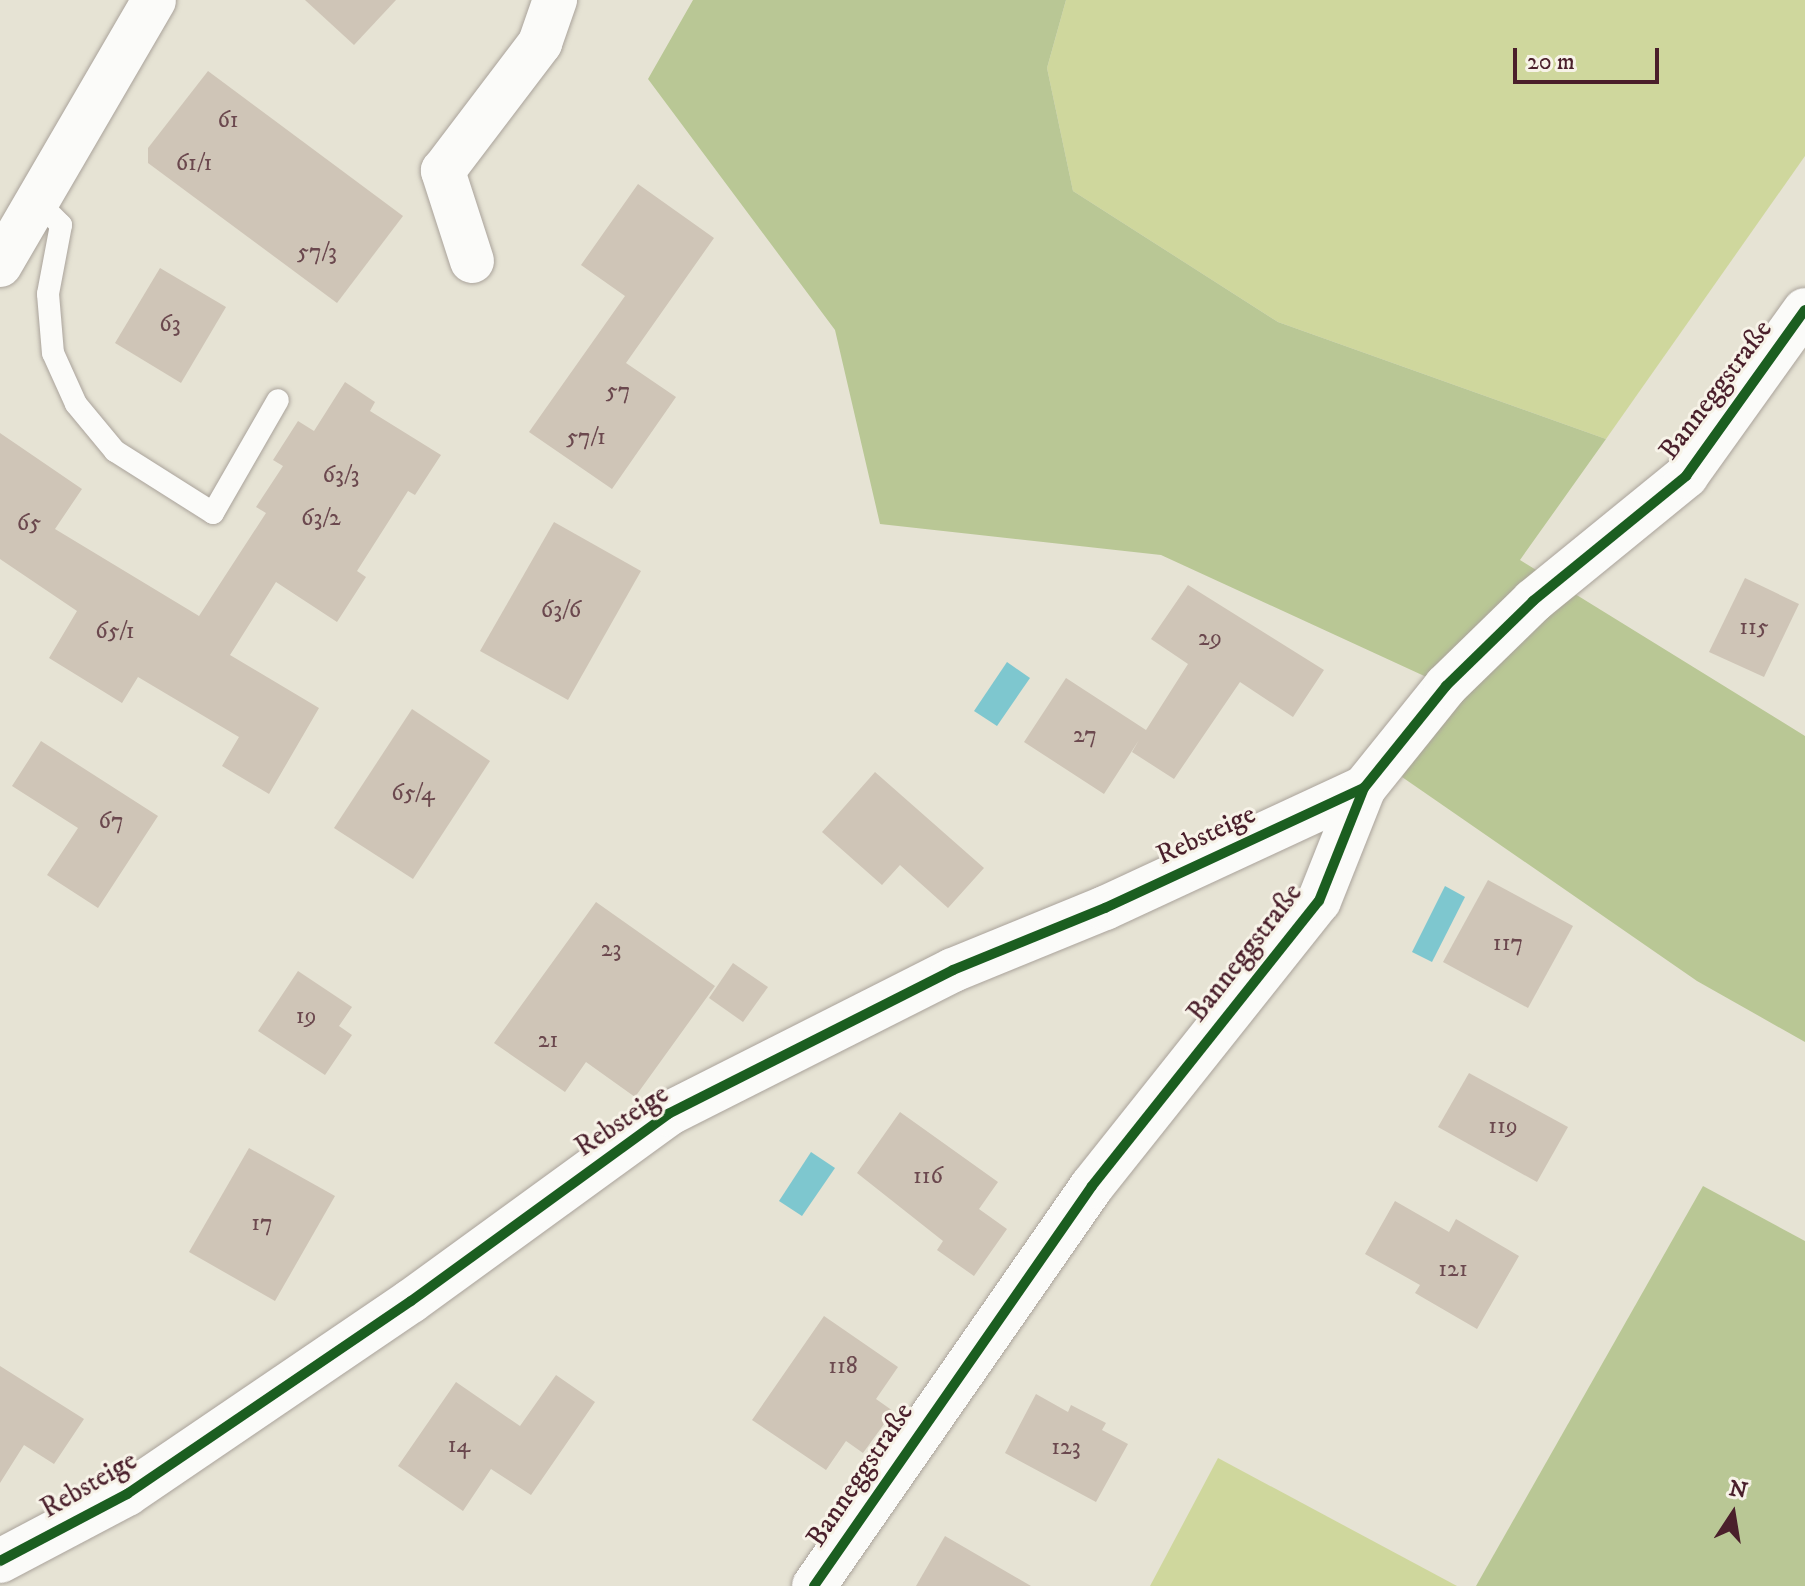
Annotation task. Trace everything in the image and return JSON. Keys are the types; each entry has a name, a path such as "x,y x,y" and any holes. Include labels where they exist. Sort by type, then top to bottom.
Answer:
{"street":[{"path":"0,265 154,0"},
{"path":"472,261 443,171 540,43 555,0"},
{"name":"Banneggstraße","path":"814,1586 1092,1186 1319,901 1364,788 1446,686 1533,601 1686,476 1805,310"},
{"name":"Rebsteige","path":"0,1561 127,1494 411,1301 668,1114 953,970 1105,908 1364,788"}],"lane":[{"path":"37,201 61,225 48,294 53,353 76,404 115,451 213,513 278,400"}],"green space":[{"path":"693,0 1066,0 1047,68 1073,191 1278,322 1606,439 1520,560 1805,736 1805,1042 1697,981 1402,777 1446,686 1161,555 880,524 835,330 648,79"},
{"path":"1066,0 1805,0 1805,156 1606,439 1278,322 1073,191 1047,68"},
{"path":"1703,1186 1805,1241 1805,1586 1476,1586"},
{"path":"1218,1458 1457,1586 1150,1586"}],"water":[{"path":"1007,662 1030,678 997,726 974,711"},
{"path":"1445,886 1465,897 1432,962 1412,952"},
{"path":"811,1152 835,1168 802,1216 779,1201"}],"building":[{"path":"305,0 396,0 354,45"},
{"path":"208,71 403,216 337,303 148,163 148,148"},
{"path":"638,184 714,238 626,363 676,397 612,489 529,432 625,296 581,265"},
{"path":"160,268 226,307 181,383 115,343"},
{"path":"345,382 375,402 370,411 441,455 415,495 408,491 357,571 366,577 337,622 276,582 230,655 319,708 269,794 222,766 239,737 138,677 122,703 49,658 77,611 0,559 0,433 82,489 55,529 199,616 266,513 256,507 283,466 273,460 298,421 314,431"},
{"path":"554,522 641,571 568,700 480,651"},
{"path":"1745,578 1799,604 1764,677 1709,652"},
{"path":"1188,585 1324,670 1293,717 1240,682 1174,779 1132,752 1139,740 1104,794 1024,742 1066,678 1146,730 1188,664 1151,639"},
{"path":"412,709 490,761 413,879 334,828"},
{"path":"41,741 158,816 98,908 47,875 78,828 12,786"},
{"path":"875,772 984,868 948,908 900,865 882,885 822,832"},
{"path":"1488,880 1573,926 1528,1008 1443,962"},
{"path":"596,902 715,986 635,1097 586,1062 565,1092 494,1043"},
{"path":"733,963 768,987 743,1022 709,998"},
{"path":"298,971 352,1007 339,1026 352,1035 325,1075 258,1031"},
{"path":"1469,1073 1568,1127 1537,1182 1438,1127"},
{"path":"900,1112 998,1182 979,1209 1007,1229 974,1276 937,1250 943,1241 857,1173"},
{"path":"249,1148 335,1196 275,1301 189,1252"},
{"path":"1395,1201 1449,1232 1456,1219 1519,1256 1477,1329 1415,1293 1420,1285 1365,1254"},
{"path":"824,1316 898,1367 876,1399 893,1411 863,1453 846,1441 826,1470 752,1420"},
{"path":"0,1366 84,1419 54,1464 24,1445 0,1483"},
{"path":"556,1375 595,1402 531,1495 491,1469 463,1511 398,1466 456,1382 520,1426"},
{"path":"1036,1394 1068,1412 1071,1405 1106,1423 1102,1430 1128,1444 1096,1502 1005,1453"},
{"path":"945,1536 1031,1586 916,1586"}],"cycle path":[{"path":"814,1586 1092,1186 1319,901 1364,788 1446,686 1533,601 1686,476 1805,310"},
{"path":"0,1561 127,1494 411,1301 668,1114 953,970 1105,908 1364,788"}]}
